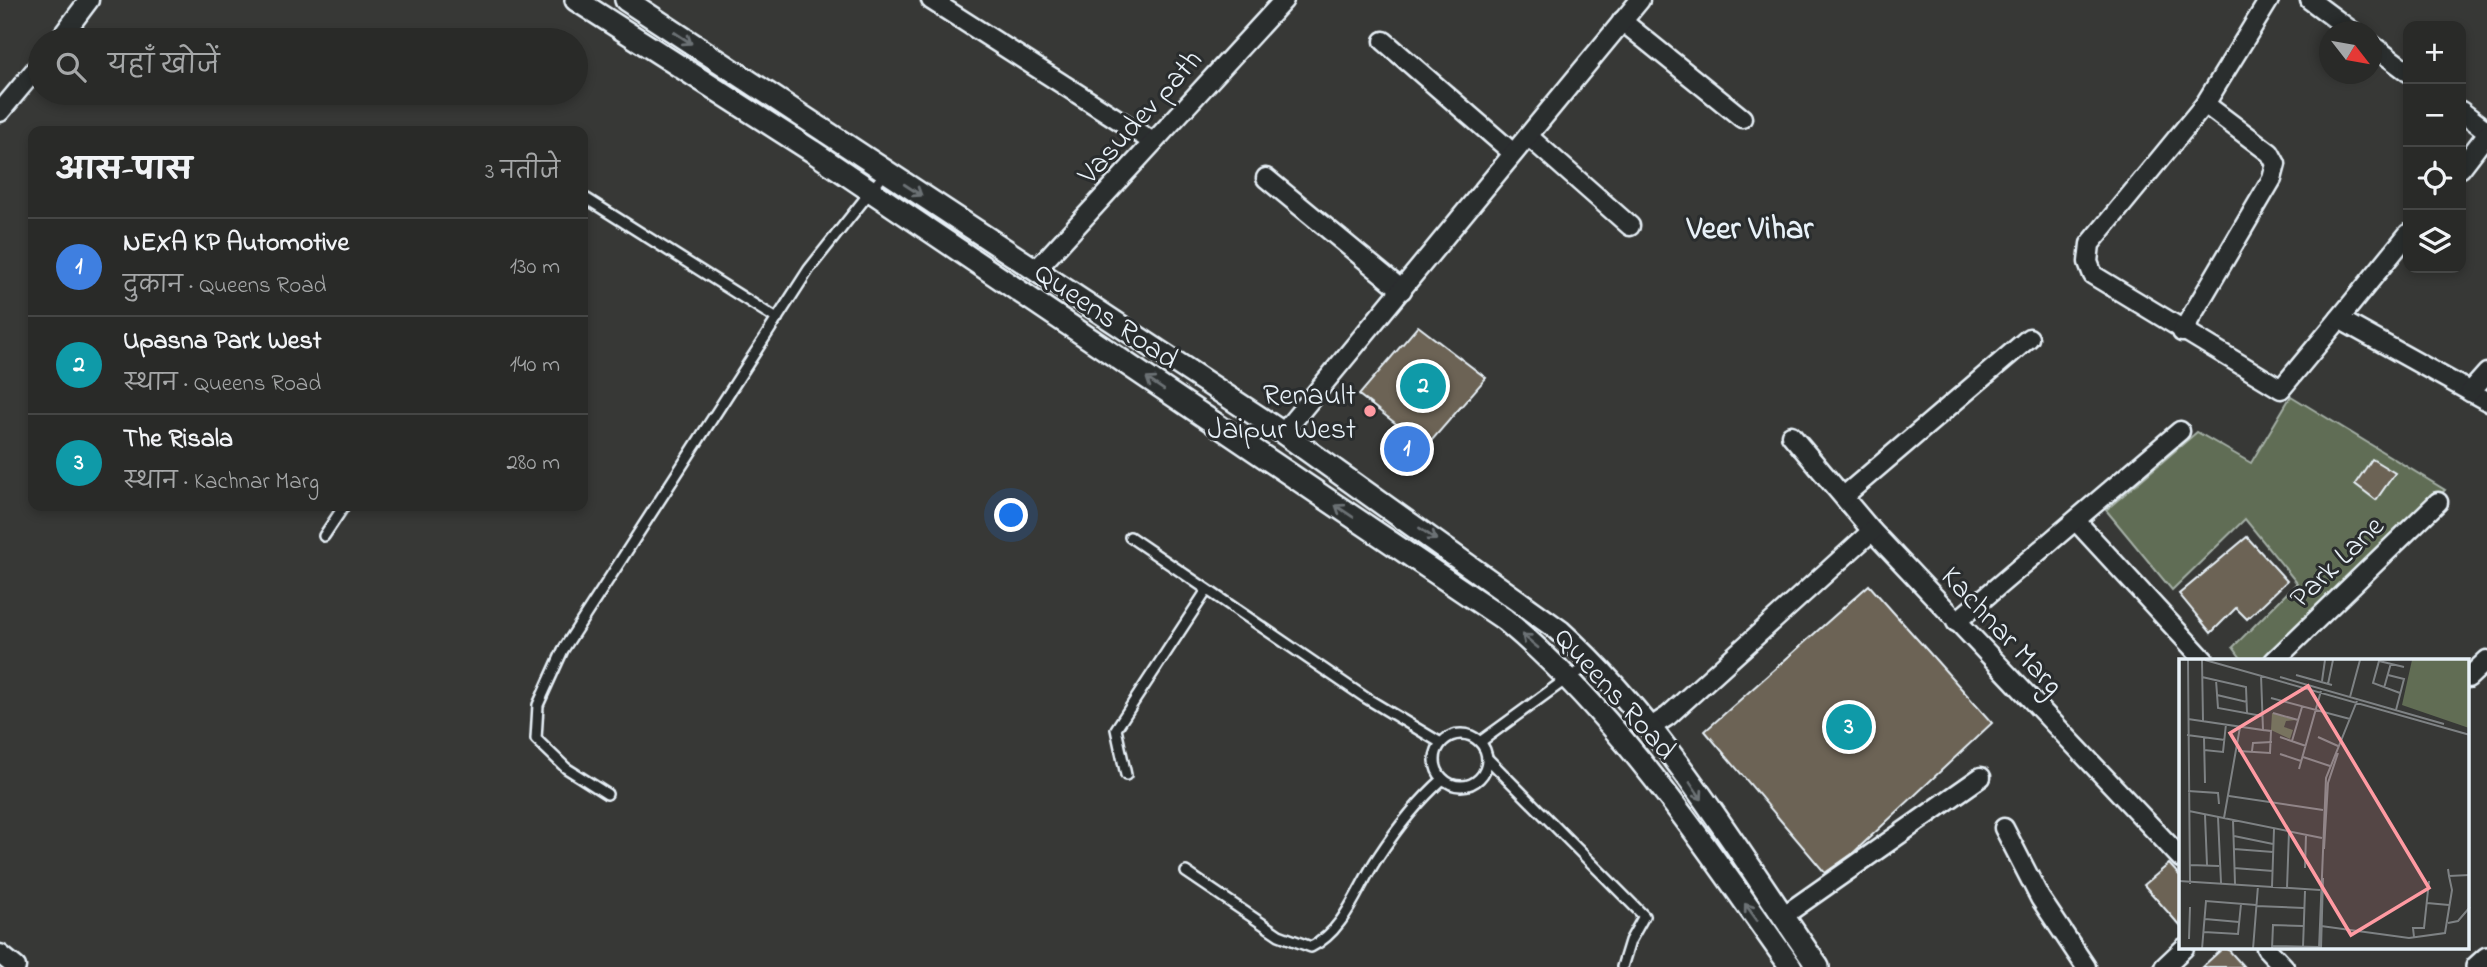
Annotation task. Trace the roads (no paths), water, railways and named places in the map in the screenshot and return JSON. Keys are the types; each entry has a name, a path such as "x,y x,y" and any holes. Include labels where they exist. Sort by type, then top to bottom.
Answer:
{"street":[{"path":"68,28 89,0"},
{"name":"Queens Road","path":"576,0 870,191 1504,619 1569,677 1625,741 1791,967"},
{"name":"Queens Road","path":"626,0 1283,433 1521,600 1596,663 1651,727 1818,967"},
{"path":"931,0 1153,142"},
{"path":"1283,433 1640,0"},
{"path":"2269,0 2205,104 2090,244 2093,275 2182,332 2281,390 2403,240"},
{"path":"2311,0 2339,21"},
{"name":"Vasudev path","path":"1036,270 1278,2"},
{"path":"1622,21 1742,118"},
{"path":"1384,41 1513,153"},
{"path":"2382,53 2403,68"},
{"path":"0,112 28,78"},
{"path":"2182,332 2272,179 2276,164 2270,153 2205,104"},
{"path":"2466,115 2487,133 2466,161"},
{"path":"1528,136 1630,226"},
{"path":"1266,178 1402,290"},
{"path":"2339,319 2487,401"},
{"path":"1844,496 2029,338"},
{"path":"2470,392 2487,373"},
{"path":"1956,622 2180,431"},
{"name":"Kachnar Marg","path":"1791,435 1872,531 2179,856"},
{"name":"Park Lane","path":"2276,659 2438,502"},
{"path":"2076,521 2203,659"},
{"path":"1651,727 1668,716 1872,531"},
{"path":"2470,676 2487,660"},
{"path":"1783,916 1981,777"},
{"path":"2004,828 2040,898 2086,967"},
{"path":"2164,967 2182,950"},
{"path":"2268,950 2284,967"},
{"path":"0,954 16,967"},
{"path":"2477,967 2487,958"}],"lane":[{"path":"607,794 566,768 536,739 538,705 563,650 809,269 886,172"},
{"path":"588,200 777,319"},
{"path":"324,536 341,511"},
{"path":"1130,537 1366,698 1441,743"},
{"path":"1126,775 1116,729 1207,590"},
{"path":"1480,742 1569,677 1596,663"},
{"path":"1487,758 1482,775 1468,785 1450,784 1443,779 1435,766 1441,743 1456,734 1465,734 1480,742 1487,758 1644,916 1630,941 1622,967"},
{"path":"1186,872 1272,931 1295,943 1311,947 1323,941 1336,926 1376,859 1416,803 1443,779"}],"place":[{"name":"Upasna Park West","path":"1423,386"},
{"name":"Renault Jaipur West","path":"1370,411"},
{"name":"NEXA KP Automotive","path":"1407,449"},
{"name":"The Risala","path":"1849,727"}],"district":[{"name":"Veer Vihar","path":"1750,227"}]}
